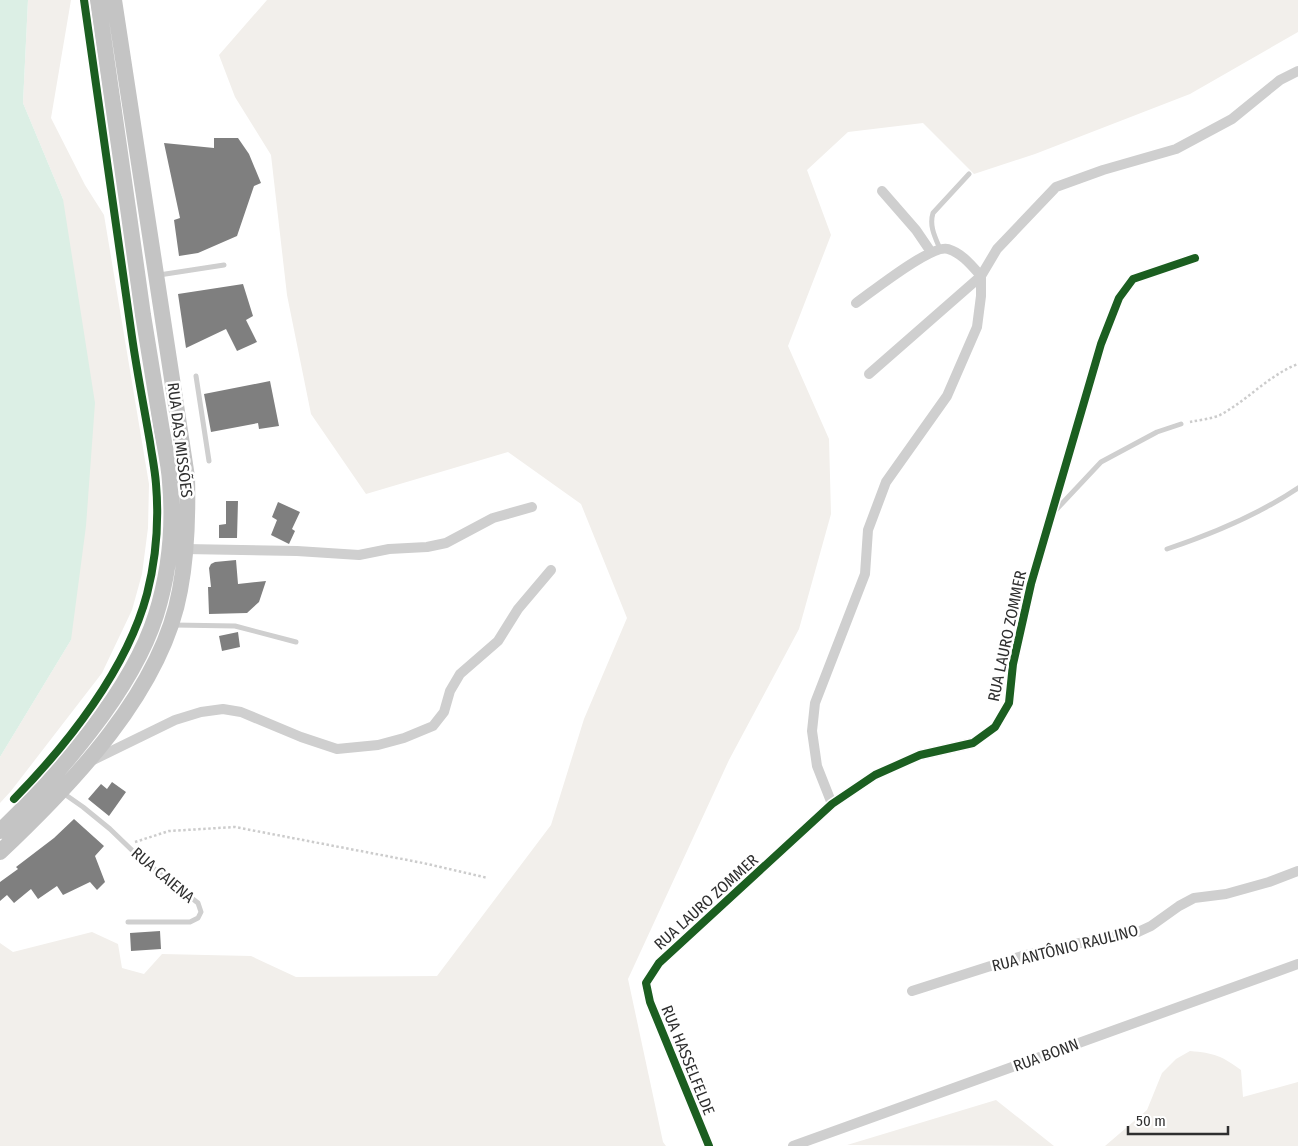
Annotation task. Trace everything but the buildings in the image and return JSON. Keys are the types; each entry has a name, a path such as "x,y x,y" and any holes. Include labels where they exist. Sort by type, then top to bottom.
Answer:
{"main road":[{"name":"RUA DAS MISSÕES","path":"0,831 33,799 61,767 126,680 155,617 166,574 169,549 170,482 148,349 98,0"},
{"name":"RUA DAS MISSÕES","path":"0,852 62,792 106,738 140,689 153,666 170,625 180,590 186,549 188,518 187,477 114,0"}],"street":[{"path":"869,374 981,276 997,249 1056,187 1102,170 1176,149 1232,119 1280,80 1298,71"},
{"path":"882,191 936,251"},
{"path":"832,804 817,766 812,731 815,703 866,574 868,530 886,482 947,396 978,327 981,276 964,257 947,248 936,251 901,271 856,303"},
{"name":"RUA LAURO ZOMMER","path":"646,983 659,963 832,804 875,775 920,755 973,743 995,727 1009,703 1013,664 1031,584 1053,513 1074,430 1101,344 1119,298 1133,279 1196,258"},
{"path":"186,549 297,551 359,555 388,549 427,547 446,542 493,518 532,507"},
{"path":"85,764 175,720 201,712 223,709 241,712 337,749 378,745 404,738 433,726 444,712 450,691 460,674 498,641 518,609 550,570"},
{"name":"RUA ANTÔNIO RAULINO","path":"912,991 1022,956 1138,932 1151,926 1178,906 1194,898 1226,894 1298,872"},
{"name":"RUA BONN","path":"793,1146 1298,964"},
{"name":"RUA HASSELFELDE","path":"646,983 650,1002 709,1146"}],"lane":[{"path":"936,251 931,220 933,213 969,174"},
{"path":"156,276 224,265"},
{"path":"196,376 210,461"},
{"path":"1053,513 1101,462 1157,432 1181,424"},
{"path":"1166,549 1195,540 1244,518 1277,502 1298,488"},
{"path":"170,625 235,626 296,642"},
{"name":"RUA CAIENA","path":"62,792 83,806 139,856 198,903 201,912 198,918 190,922 128,922"}],"path":[{"path":"1181,424 1219,415 1283,370 1298,364"},
{"path":"126,844 169,831 235,827 423,863 488,878"}],"shaded area":[{"path":"0,0 28,0 23,103 63,199 95,403 86,526 71,640 0,757"},
{"path":"28,0 71,0 51,118 85,185 104,215 149,484 148,528 142,574 132,610 102,673 0,803 0,757 71,640 63,199 23,103"},
{"path":"267,0 1298,0 1298,32 1190,94 1035,154 974,174 923,123 848,132 807,170 831,235 788,346 829,439 831,514 799,629 729,760 628,979 663,1142 666,1146 0,1146 0,943 13,952 92,932 118,944 122,968 144,974 162,954 251,956 296,977 437,976 551,825 584,719 627,618 581,504 508,452 366,494 311,414 287,295 271,155 235,97 219,55"},
{"path":"1190,1051 1217,1056 1241,1070 1243,1097 1298,1082 1298,1146 1105,1146 1147,1110 1162,1073 1176,1059"},
{"path":"996,1100 1054,1146 847,1145"}],"cycle path":[{"path":"14,799 75,730 110,677 125,650 138,622 147,594 153,567 156,539 157,498 155,474 134,350 84,0"},
{"path":"709,1146 650,1002 646,983 659,963 832,804 875,775 920,755 973,743 995,727 1009,703 1013,664 1031,584 1101,344 1119,298 1133,279 1195,258"}]}
